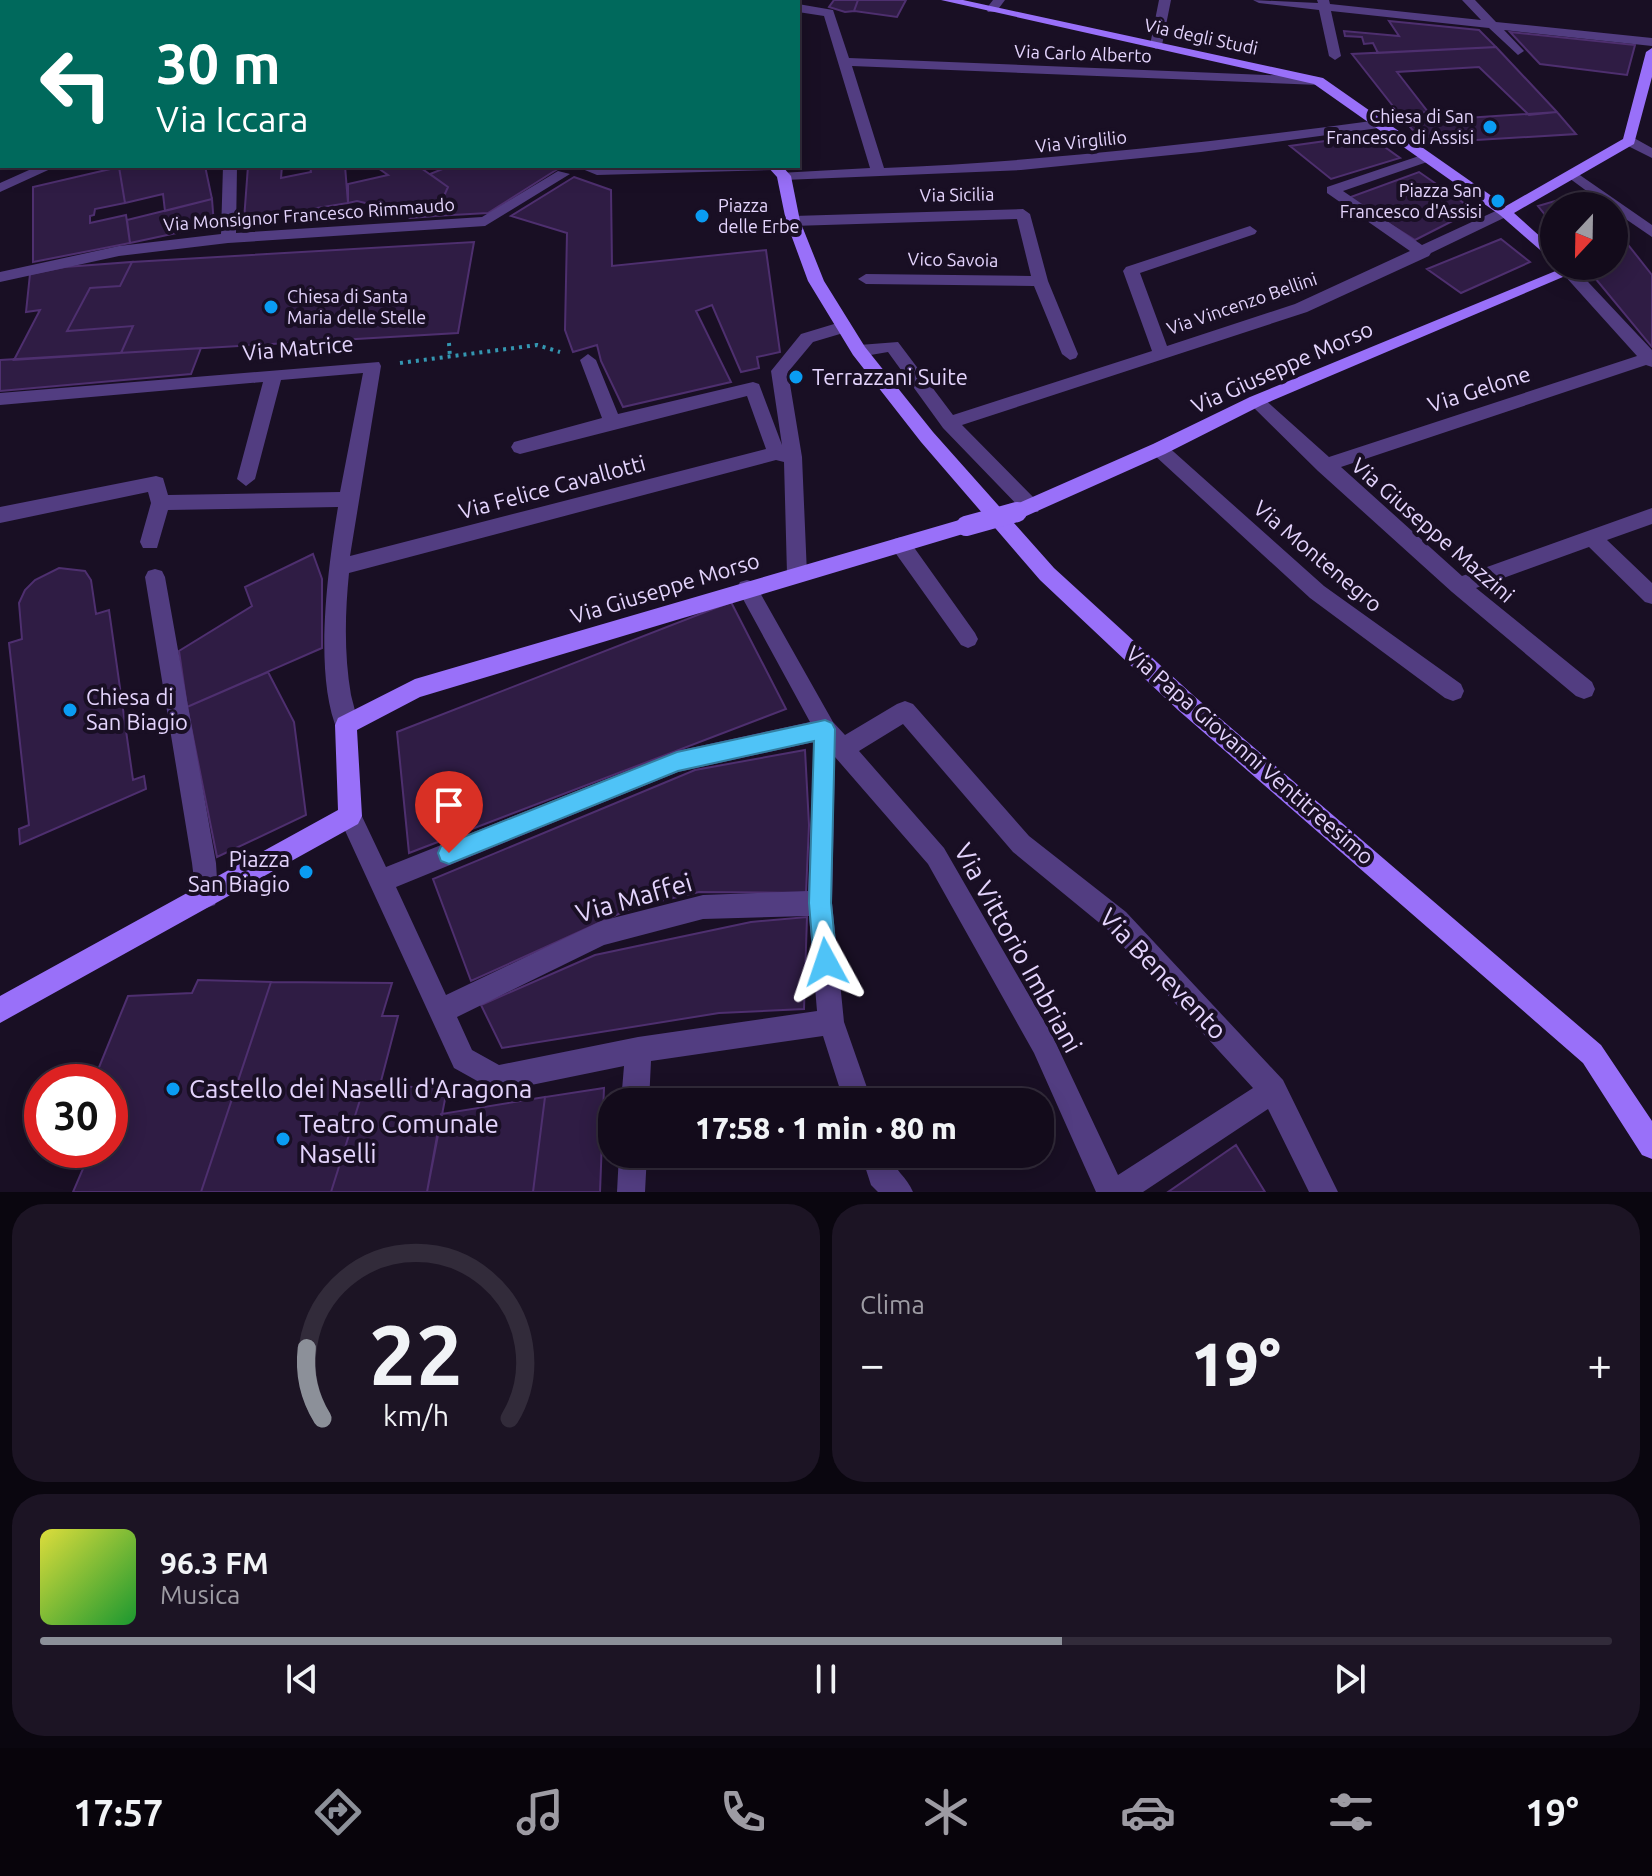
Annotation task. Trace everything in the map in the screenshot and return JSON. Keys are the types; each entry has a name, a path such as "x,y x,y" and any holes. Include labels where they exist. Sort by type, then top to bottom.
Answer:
{"street":[{"name":"Via degli Studi","path":"947,0 996,4 1156,45 1318,81 1505,212 1540,244"},
{"path":"1156,45 1165,0"},
{"path":"1259,0 1324,3 1652,42"},
{"path":"1468,0 1518,51"},
{"path":"1324,3 1335,56"},
{"path":"800,8 829,13 847,62 878,172"},
{"path":"1505,212 1629,141 1650,71 1652,52"},
{"name":"Via Carlo Alberto","path":"847,62 1318,81"},
{"name":"Via Virglilio","path":"778,170 878,172 1036,164 1201,148 1379,124"},
{"path":"1629,141 1652,154"},
{"path":"1424,253 1332,190 1425,158"},
{"path":"0,188 44,168"},
{"path":"228,238 230,168"},
{"path":"588,168 597,171 778,170"},
{"name":"Via Papa Giovanni Ventitreesimo","path":"778,170 816,281 859,351 927,437 1047,574 1186,703 1592,1054 1652,1145"},
{"name":"Via Monsignor Francesco Rimmaudo","path":"0,277 119,251 228,238 485,221 563,174"},
{"path":"1574,175 1652,232"},
{"name":"Via Vincenzo Bellini","path":"949,423 1301,308 1424,253 1505,212"},
{"name":"Via Sicilia","path":"793,221 1023,214 1040,281 1070,354"},
{"name":"Via Vincenzo Bellini","path":"1161,352 1131,271 1250,231"},
{"name":"Vico Savoia","path":"866,279 1040,281"},
{"name":"Via Giuseppe Morso","path":"346,725 415,689 747,588 1024,510 1256,401 1540,279"},
{"path":"1577,280 1650,360"},
{"path":"797,574 779,371 807,338 844,327"},
{"path":"859,351 892,346 949,423 1024,510"},
{"path":"588,360 612,422"},
{"name":"Via Gelone","path":"1324,466 1650,360"},
{"path":"373,366 340,567 336,686 346,725 350,816 463,1059 497,1079 638,1050 831,1022"},
{"name":"Via Matrice","path":"0,399 373,366"},
{"path":"246,479 274,374"},
{"path":"520,447 753,388 785,455"},
{"name":"Via Giuseppe Mazzini","path":"1256,401 1459,586 1584,689"},
{"name":"Via Montenegro","path":"1159,449 1317,592 1453,691"},
{"name":"Via Felice Cavallotti","path":"340,567 785,455"},
{"path":"0,515 156,483 160,503 150,542"},
{"path":"160,503 349,499"},
{"path":"1459,586 1652,516"},
{"path":"1592,538 1652,596"},
{"path":"901,545 968,639"},
{"path":"155,577 204,863 206,896"},
{"name":"Via Vittorio Imbriani","path":"747,588 825,729 936,856 1043,1044 1111,1192"},
{"name":"Via Benevento","path":"842,749 905,711 1021,844 1117,921 1273,1090"},
{"path":"381,881 677,762 825,729 820,903 831,1022 853,1088"},
{"path":"0,1010 350,816"},
{"name":"Via Maffei","path":"441,1011 601,933 703,907 820,903"},
{"path":"636,1088 638,1050"},
{"path":"1118,1192 1273,1090 1324,1192"},
{"path":"631,1192 632,1168"},
{"path":"879,1168 881,1175 899,1192"}],"path":[{"path":"449,343 450,358"},
{"name":"Via Matrice","path":"373,366 537,345 588,360"}],"building":[{"path":"834,0 858,0 854,11 845,12 829,7"},
{"path":"858,0 906,0 897,17 854,11"},
{"path":"1389,21 1479,30 1496,47 1378,53 1373,43 1364,44 1362,37 1345,36 1344,31 1399,36"},
{"path":"1510,32 1635,45 1627,75 1540,64"},
{"path":"1496,47 1557,112 1529,115 1479,67 1397,72 1428,112 1400,115 1352,54"},
{"name":"Chiesa di San Francesco di Assisi","path":"1428,112 1435,120 1557,112 1576,134 1443,142 1416,134 1400,115"},
{"path":"1368,135 1400,158 1331,179 1290,146"},
{"path":"119,168 205,168 212,199 165,211 163,194 125,203"},
{"path":"119,168 125,203 95,209 90,223 126,215 130,243 33,262 33,187"},
{"path":"248,168 282,168 281,178 311,172 310,168 345,168 348,203 244,220"},
{"path":"378,168 421,168 448,187 435,216 410,218 391,209 357,201 348,203 348,184 388,175"},
{"path":"445,168 556,170 488,213 435,216 448,187 430,174"},
{"path":"1419,172 1474,210 1415,240 1348,198"},
{"path":"574,177 611,190 612,266 766,250 780,352 757,357 759,368 741,372 712,305 696,311 731,382 623,407 601,361 597,345 573,352 565,330 567,233 511,216"},
{"path":"212,199 214,225 130,243 127,220"},
{"path":"1501,239 1530,262 1461,293 1427,269"},
{"name":"Chiesa di Santa Maria delle Stelle","path":"474,242 458,333 121,353 133,326 67,331 90,288 120,286 132,262"},
{"path":"1628,245 1652,275 1652,347 1597,280 1628,280"},
{"path":"132,262 120,286 90,288 67,331 133,326 121,353 14,360 40,310 26,312 30,274 65,267"},
{"path":"201,348 191,374 0,391 0,360"},
{"path":"313,554 322,579 322,648 187,707 179,651 252,606 245,587"},
{"name":"Chiesa di San Biagio","path":"59,568 85,571 91,580 96,614 109,610 133,780 144,776 146,789 20,844 19,829 29,825 9,643 22,639 19,603 25,590 35,580"},
{"path":"731,602 786,709 409,853 397,732"},
{"path":"268,672 294,722 306,815 217,857 187,707"},
{"path":"805,750 809,825 806,893 699,892 634,907 471,981 433,879 695,770"},
{"path":"807,917 804,1009 719,1013 502,1048 481,1005 595,955 751,922"},
{"name":"Castello dei Naselli d'Aragona","path":"198,980 271,982 201,1192 73,1192 83,1168 128,1168 128,1064 100,1064 128,996 192,993"},
{"name":"Teatro Comunale Naselli","path":"271,982 392,983 382,1016 398,1016 380,1085 366,1081 331,1192 201,1192"},
{"path":"366,1081 380,1085 447,1089 427,1192 331,1192"},
{"path":"598,1089 600,1192 533,1192 545,1097"},
{"path":"545,1097 533,1192 427,1192 441,1114"},
{"path":"1236,1145 1265,1192 1168,1192"}],"place":[{"name":"Chiesa di San Francesco di Assisi","path":"1490,127"},
{"name":"Piazza San Francesco d'Assisi","path":"1498,201"},
{"name":"Piazza delle Erbe","path":"702,216"},
{"name":"Chiesa di Santa Maria delle Stelle","path":"271,307"},
{"name":"Terrazzani Suite","path":"796,377"},
{"name":"Chiesa di San Biagio","path":"70,710"},
{"name":"Piazza San Biagio","path":"306,872"},
{"name":"Castello dei Naselli d'Aragona","path":"173,1089"},
{"name":"Teatro Comunale Naselli","path":"283,1139"}],"route":[{"path":"449,853 677,762 825,729 820,903 826,962"}]}
